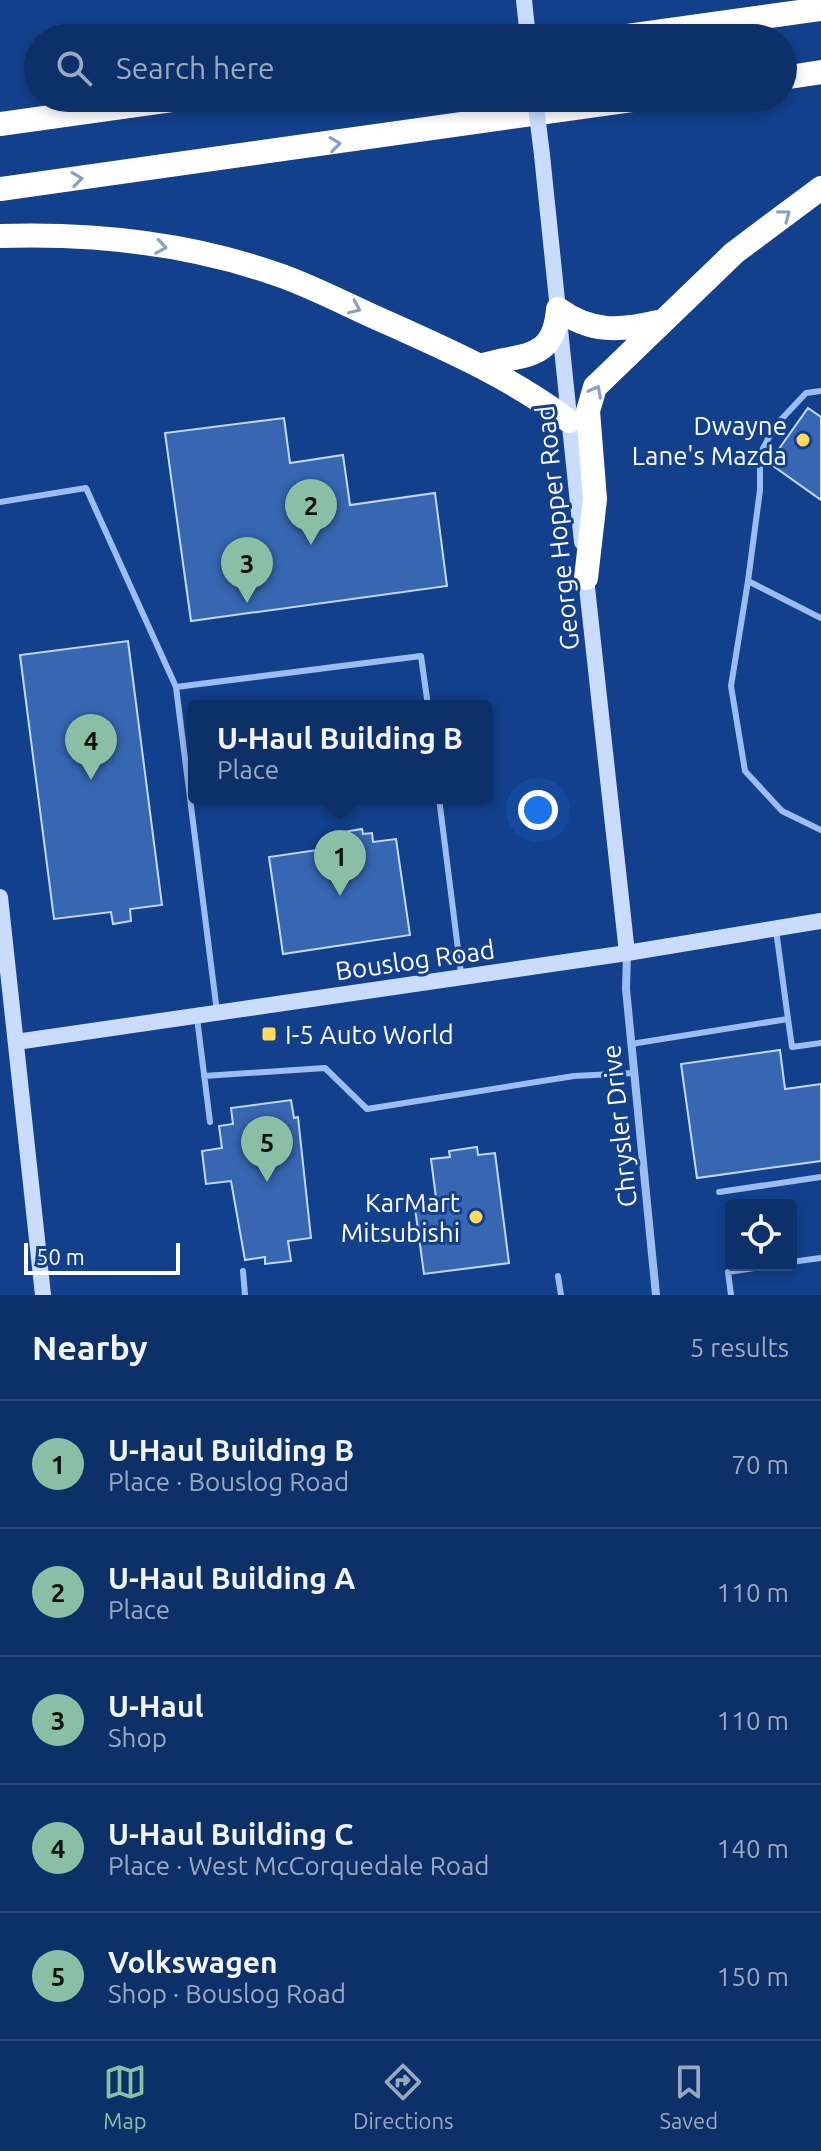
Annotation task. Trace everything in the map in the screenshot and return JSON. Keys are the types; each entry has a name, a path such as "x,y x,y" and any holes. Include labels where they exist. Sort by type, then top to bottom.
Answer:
{"highway":[{"path":"713,24 821,9"},
{"path":"797,76 821,72"},
{"path":"0,124 86,112"},
{"path":"0,189 547,112"},
{"path":"586,578 595,499 588,433 591,397 609,371 734,253 821,188"},
{"path":"0,236 53,235 130,241 220,257 284,276 483,365 526,390 569,421"},
{"path":"483,365 519,359 539,350 557,330 558,309 588,326 602,329 619,330 660,322"}],"street":[{"path":"524,0 527,24"},
{"name":"George Hopper Road","path":"537,112 627,953"},
{"path":"0,897 43,1295"},
{"name":"Bouslog Road","path":"16,1042 627,953 821,921"},
{"name":"Chrysler Drive","path":"627,953 631,1044 656,1295"}],"lane":[{"path":"821,391 806,393 775,426 760,454 760,490 731,686 745,771 782,811 821,830"},
{"path":"0,502 86,488 176,687 188,782"},
{"path":"748,581 821,618"},
{"path":"176,687 421,656 427,700"},
{"path":"191,804 217,1012"},
{"path":"440,804 462,977"},
{"path":"776,928 792,1047 821,1043"},
{"path":"197,1015 210,1122"},
{"path":"631,1044 788,1019"},
{"path":"204,1076 325,1068 367,1109 574,1076 634,1073"},
{"path":"719,1192 821,1177"},
{"path":"797,1261 821,1258"},
{"path":"243,1271 245,1295"},
{"path":"731,1295 728,1272 735,1271"},
{"path":"558,1276 561,1295"}],"building":[{"name":"Dwayne Lane's Mazda","path":"808,408 821,417 821,500 769,463"},
{"path":"284,418 290,463 343,455 350,505 435,493 447,586 191,621 165,433"},
{"path":"128,641 162,905 130,909 131,921 113,924 111,912 54,919 20,655"},
{"path":"362,829 363,834 372,833 373,842 396,839 410,935 283,954 269,857 345,846 343,832"},
{"path":"780,1050 785,1089 821,1084 821,1161 697,1178 681,1064"},
{"path":"291,1100 294,1118 298,1117 311,1238 288,1241 291,1261 265,1264 265,1257 245,1260 231,1181 206,1184 202,1151 222,1148 219,1126 233,1124 231,1108"},
{"path":"477,1147 478,1155 495,1153 509,1263 424,1274 414,1201 436,1198 431,1159 450,1157 449,1151"}],"place":[{"name":"Dwayne Lane's Mazda","path":"803,440"},
{"name":"U-Haul Building A","path":"311,545"},
{"name":"U-Haul","path":"247,603"},
{"name":"U-Haul Building C","path":"91,780"},
{"name":"U-Haul Building B","path":"340,896"},
{"name":"I-5 Auto World","path":"269,1034"},
{"name":"Volkswagen","path":"267,1182"},
{"name":"KarMart Mitsubishi","path":"476,1217"}]}
